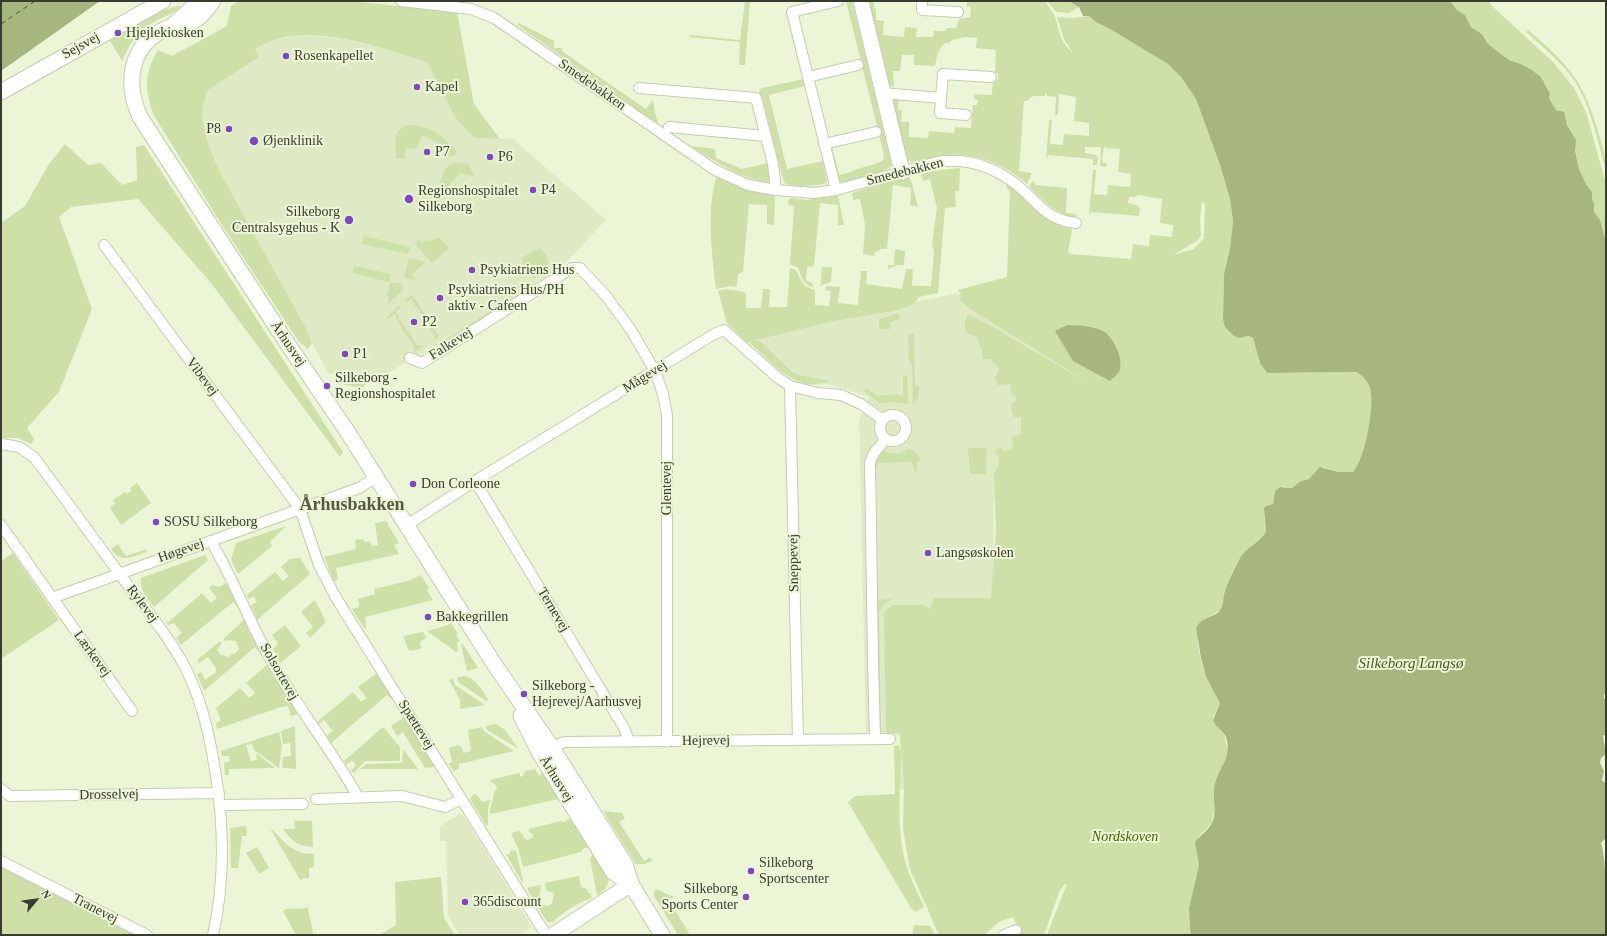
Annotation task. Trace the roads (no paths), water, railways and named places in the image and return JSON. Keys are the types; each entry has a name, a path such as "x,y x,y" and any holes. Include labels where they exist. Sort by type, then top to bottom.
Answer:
{"street":[{"name":"Sejsvej","path":"1,92 163,1"},
{"name":"Århusvej","path":"195,1 192,8 172,26 158,33 147,42 135,61 131,76 131,90 137,110 152,137 285,340 347,431 494,664 545,749 625,864 631,884 662,935"},
{"name":"Århusvej","path":"172,26 185,25 193,21 205,13 213,1"},
{"name":"Smedebakken","path":"402,1 471,9 494,18 715,170 748,185 776,190 814,193 836,190 951,160 965,161 987,166 1004,175 1024,190 1049,215 1063,222 1076,224"},
{"path":"836,190 792,12 803,5 838,1"},
{"path":"861,1 902,172"},
{"path":"922,1 922,10 958,12"},
{"path":"808,77 858,65"},
{"path":"966,115 940,113 942,74 991,77"},
{"name":"Smedebakken","path":"639,88 756,98 772,164 776,190"},
{"path":"882,93 941,98"},
{"path":"669,127 765,136"},
{"path":"824,144 876,132"},
{"name":"Vibevej","path":"104,245 300,509"},
{"name":"Falkevej","path":"410,358 422,363 572,268"},
{"name":"Glentevej","path":"572,268 580,268 611,301 631,330 655,371 663,394 666,415 667,742"},
{"name":"Mågevej","path":"407,525 475,481 714,334 724,330 777,377 790,386 818,393 842,395 861,404 883,420"},
{"name":"Sneppevej","path":"790,386 798,740"},
{"path":"896,415 902,418 905,425 905,432 901,438 894,441 886,439 881,432 880,425 883,420 889,416 896,415"},
{"path":"875,738 870,462 874,453 886,439"},
{"name":"Rylevej","path":"1,444 19,447 34,458 163,633 185,667 204,714 211,739 219,793 222,848 221,883 213,935"},
{"name":"Høgevej","path":"119,573 359,488 376,477"},
{"name":"Ternevej","path":"475,481 624,728 629,742"},
{"name":"Spættevej","path":"300,509 319,565 335,596 546,935"},
{"name":"Lærkevej","path":"1,525 132,711"},
{"name":"Solsortevej","path":"211,541 227,568 267,653 299,707 358,797"},
{"path":"52,598 119,573"},
{"name":"Hejrevej","path":"545,749 565,742 890,739"},
{"name":"Drosselvej","path":"1,790 10,796 219,793"},
{"path":"316,799 402,796 445,807 461,799"},
{"path":"220,805 303,804"},
{"name":"Tranevej","path":"1,861 146,935"},
{"path":"553,935 631,884"},
{"path":"1004,935 1016,930"}],"water":[{"path":"1,1 100,1 1,71"},
{"name":"Silkeborg Langsø","path":"1069,1 1450,1 1457,10 1465,15 1471,27 1482,34 1488,44 1509,60 1521,64 1541,77 1550,94 1549,98 1556,110 1564,112 1567,125 1576,140 1575,151 1579,169 1586,184 1592,192 1594,212 1600,220 1606,242 1606,693 1604,694 1604,698 1606,701 1606,734 1603,736 1606,754 1601,758 1600,763 1604,771 1602,780 1606,784 1606,838 1601,843 1605,874 1606,935 1191,935 1189,908 1199,865 1195,842 1212,823 1215,811 1215,783 1226,758 1228,745 1225,735 1215,725 1213,720 1220,703 1206,677 1196,628 1202,621 1218,613 1233,571 1240,558 1266,532 1264,508 1273,504 1275,491 1280,487 1292,488 1301,481 1309,479 1320,467 1338,472 1353,472 1361,456 1368,432 1371,406 1370,388 1363,377 1356,372 1267,373 1260,363 1253,338 1248,336 1240,338 1234,336 1225,327 1223,319 1224,274 1230,249 1233,221 1230,199 1220,165 1196,99 1181,77 1168,64 1096,22 1089,16 1083,16 1079,7"},
{"path":"1067,325 1094,328 1103,331 1111,338 1117,349 1120,367 1119,372 1110,381 1073,361 1055,331"}],"place":[{"name":"Hjejlekiosken","path":"118,33"},
{"name":"Rosenkapellet","path":"286,56"},
{"name":"Kapel","path":"417,87"},
{"name":"P8","path":"229,129"},
{"name":"Øjenklinik","path":"254,141"},
{"name":"P7","path":"427,152"},
{"name":"P6","path":"490,157"},
{"name":"P4","path":"533,190"},
{"name":"Regionshospitalet Silkeborg","path":"409,199"},
{"name":"Silkeborg Centralsygehus - K","path":"349,220"},
{"name":"Psykiatriens Hus","path":"472,270"},
{"name":"Psykiatriens Hus/PH aktiv - Cafeen","path":"440,298"},
{"name":"P2","path":"414,322"},
{"name":"P1","path":"345,354"},
{"name":"Silkeborg - Regionshospitalet","path":"327,386"},
{"name":"Don Corleone","path":"413,484"},
{"name":"SOSU Silkeborg","path":"156,522"},
{"name":"Langsøskolen","path":"928,553"},
{"name":"Bakkegrillen","path":"428,617"},
{"name":"Silkeborg - Hejrevej/Aarhusvej","path":"524,694"},
{"name":"Silkeborg Sportscenter","path":"751,871"},
{"name":"Silkeborg Sports Center","path":"746,897"},
{"name":"365discount","path":"465,902"}],"district":[{"name":"Århusbakken","path":"352,505"}],"park label":[{"name":"Nordskoven","path":"1125,837"}]}
